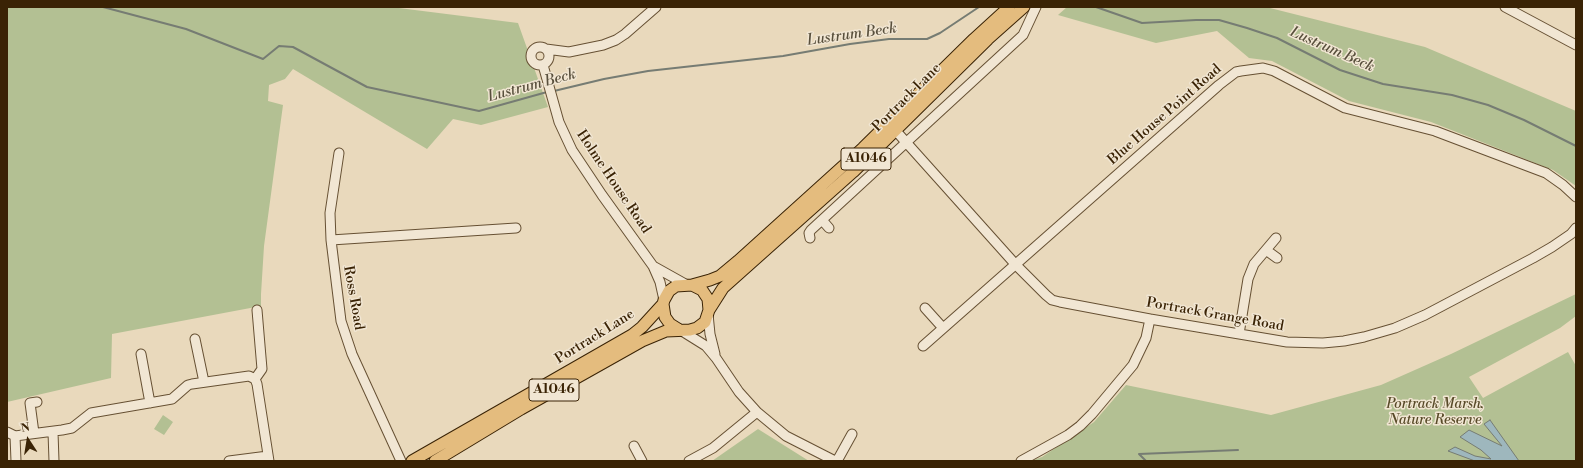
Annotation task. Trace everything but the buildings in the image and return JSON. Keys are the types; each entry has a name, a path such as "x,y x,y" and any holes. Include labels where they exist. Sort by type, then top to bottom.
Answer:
{"main road":[{"name":"Portrack Lane","path":"412,461 632,336 642,327 663,302 669,291 676,286 689,285 720,276 863,148 974,39 1009,7"},
{"name":"Portrack Lane","path":"435,461 521,409 642,341 666,330 697,328 705,322 723,288 853,172 947,79 1024,7"},
{"path":"689,285 702,290 705,294 708,299 709,312"},
{"path":"663,302 665,317 670,324 680,330"}],"street":[{"path":"810,238 809,233 822,220 1023,35 1036,7"},
{"path":"1505,7 1576,45"},
{"path":"569,52 538,47 532,53 533,61 538,65 569,52 603,45 616,40 650,9"},
{"path":"545,63 549,54 546,49"},
{"name":"Holme House Road","path":"545,63 547,81 559,122 572,150 653,266 660,282 663,302"},
{"name":"Blue House Point Road","path":"923,346 1219,85 1236,72 1263,68 1274,71 1345,108 1435,131 1546,173 1563,185 1576,197"},
{"name":"Portrack Grange Road","path":"896,131 1016,265 1052,300 1150,319 1287,342 1323,343 1364,337 1395,328 1425,315 1533,258 1552,247 1576,228"},
{"name":"Ross Road","path":"339,152 330,214 331,240 338,303 344,335 401,461"},
{"path":"822,220 829,228"},
{"path":"331,240 516,228"},
{"path":"1239,334 1248,279 1254,264 1276,238"},
{"path":"1266,250 1277,258"},
{"name":"Holme House Road","path":"653,266 689,285"},
{"path":"925,308 943,328"},
{"path":"255,379 262,369 257,310"},
{"path":"709,312 710,334 716,358"},
{"path":"1021,461 1068,435 1088,418 1130,369 1146,338 1150,319"},
{"path":"680,330 706,346 739,392 757,412 786,436 836,461 852,434"},
{"path":"195,339 204,382"},
{"path":"140,354 150,403"},
{"path":"16,461 11,434 52,432 72,428 91,413 172,399 188,385 249,376 255,379 257,384 269,458 232,461"},
{"path":"34,433 30,403 37,402"},
{"path":"689,461 713,448 757,412"},
{"path":"52,432 54,461"},
{"path":"634,446 642,461"}],"green space":[{"path":"7,7 391,7 518,23 548,107 481,125 453,119 427,149 293,69 285,79 269,85 268,101 283,105 264,246 261,306 112,334 111,378 7,402"},
{"path":"1067,7 1266,7 1425,47 1576,111 1576,186 1553,170 1431,122 1349,101 1272,61 1249,58 1217,31 1156,43 1058,15"},
{"name":"Portrack Marsh, Nature Reserve","path":"1576,294 1576,316 1560,328 1469,377 1483,398 1568,352 1576,366 1576,461 1031,461 1042,457 1094,422 1126,385 1271,415 1381,385 1451,354"},
{"path":"163,415 173,422 164,435 154,429"},
{"path":"758,429 809,461 712,461"}],"water":[{"path":"1490,420 1519,461 1475,461 1448,451 1455,447 1475,456 1491,459 1481,450 1460,437 1469,430 1502,446 1484,424"}],"waterway":[{"name":"Lustrum Beck","path":"103,7 186,29 263,59 279,46 293,47 367,87 479,111 547,92"},
{"name":"Lustrum Beck","path":"554,91 604,79 648,71 783,56 850,44 889,39 927,39 940,33 979,7"},
{"name":"Lustrum Beck","path":"1096,7 1142,23 1219,20 1247,28 1277,38 1340,70 1383,84 1452,95 1488,105 1524,120 1576,146"},
{"path":"1146,461 1139,454 1238,450"}]}
